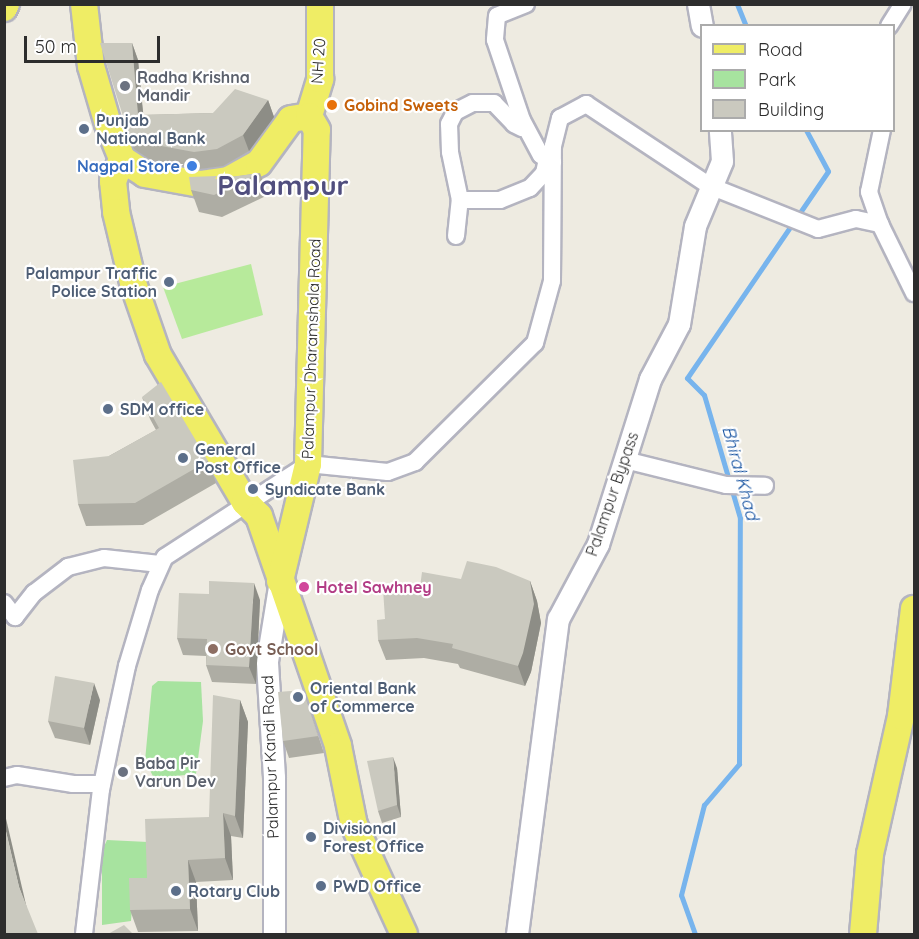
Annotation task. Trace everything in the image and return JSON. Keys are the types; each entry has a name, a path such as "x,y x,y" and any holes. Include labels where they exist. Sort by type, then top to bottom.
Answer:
{"main road":[{"path":"84,4 91,66 122,159 145,174 200,184 228,180 259,163 291,119 309,116"},
{"name":"NH 20","path":"309,116 320,79 320,4"},
{"name":"Palampur Dharamshala Road","path":"280,581 308,464 317,130 309,116"},
{"path":"122,159 113,181 116,212 133,282 158,355 245,502 259,516 338,746 354,825 404,934"},
{"path":"863,934 870,855 901,716 915,609"}],"street":[{"path":"526,4 497,16 495,40 512,97 541,155 550,161"},
{"path":"698,4 702,24"},
{"path":"890,24 903,4"},
{"path":"456,237 460,200 450,152 449,124 455,112 472,104 495,102 514,124 529,130"},
{"path":"84,934 102,784 127,666 160,564 165,557 245,502 308,464 388,472 415,462 535,343 552,281 550,161 560,117 586,104 710,186 818,229 856,219 880,224"},
{"name":"Palampur Bypass","path":"517,934 558,619 598,544 650,379 679,324 695,226 722,161 720,132"},
{"path":"882,132 868,192 880,224 915,293"},
{"path":"460,200 500,200 530,188 544,173 550,161"},
{"path":"625,460 726,485 765,486"},
{"path":"4,603 15,617 34,593 68,567 104,558 160,564"},
{"name":"Palampur Kandi Road","path":"274,934 274,777 267,662 280,581"},
{"path":"4,778 17,775 73,784 102,784"}],"green space":[{"path":"251,264 263,315 182,339 163,287"},
{"path":"158,681 201,682 203,721 196,774 154,778 145,761 152,686"},
{"path":"107,840 148,842 150,888 133,896 131,921 102,925 102,851"}],"building":[{"path":"100,43 132,43 138,115 213,113 235,89 268,100 243,135 217,149 194,152 145,143 128,132"},
{"path":"260,173 214,195 191,190 189,177 217,176 215,179"},
{"path":"161,382 208,461 135,503 78,504 73,460 109,456 159,428 142,397"},
{"path":"467,561 496,567 530,581 534,604 518,666 452,648 453,644 417,638 378,640 377,620 385,619 383,589 420,587 422,572 461,579"},
{"path":"209,581 254,583 249,667 206,665 207,639 177,638 179,593 209,594"},
{"path":"55,676 94,683 84,728 48,721"},
{"path":"303,690 318,736 283,741 278,692"},
{"path":"213,695 240,700 235,816 223,813 225,858 188,860 190,909 130,910 129,878 147,878 145,819 209,817"},
{"path":"393,757 397,805 378,811 367,761"},
{"path":"4,823 19,887 38,934 4,934"},
{"path":"124,925 133,934 108,934"}],"waterway":[{"name":"Bhiral Khad","path":"737,4 745,24"},
{"name":"Bhiral Khad","path":"695,934 681,895 704,805 739,764 740,518 704,395 687,378 828,171 807,132"}],"place":[{"name":"Radha Krishna Mandir","path":"125,86"},
{"name":"Gobind Sweets","path":"332,105"},
{"name":"Punjab National Bank","path":"84,129"},
{"name":"Nagpal Store","path":"192,166"},
{"name":"Palampur Traffic Police Station","path":"169,282"},
{"name":"SDM office","path":"108,409"},
{"name":"General Post Office","path":"183,458"},
{"name":"Syndicate Bank","path":"253,489"},
{"name":"Hotel Sawhney","path":"304,587"},
{"name":"Govt School","path":"213,649"},
{"name":"Oriental Bank of Commerce","path":"298,697"},
{"name":"Baba Pir Varun Dev","path":"123,772"},
{"name":"Divisional Forest Office","path":"311,837"},
{"name":"PWD Office","path":"321,886"},
{"name":"Rotary Club","path":"176,891"}],"district":[{"name":"Palampur","path":"283,185"}]}
